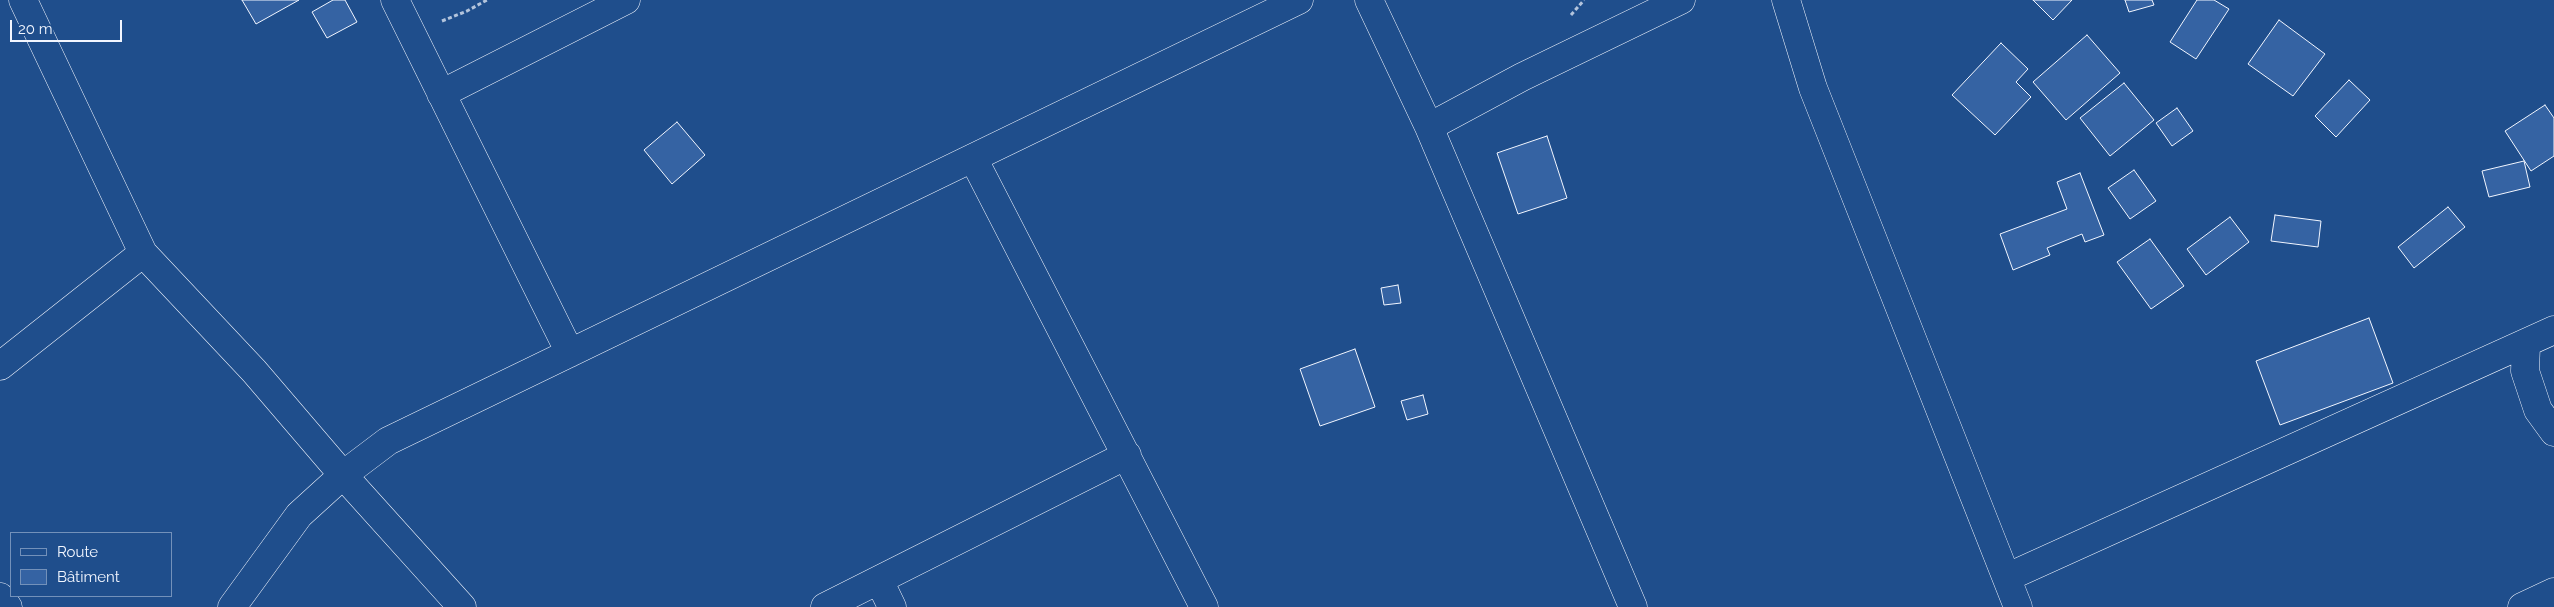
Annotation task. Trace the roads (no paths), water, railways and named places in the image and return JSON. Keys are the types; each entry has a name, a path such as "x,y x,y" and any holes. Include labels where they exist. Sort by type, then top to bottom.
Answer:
{"street":[{"path":"23,0 143,253 254,371 343,475 462,607"},
{"path":"395,0 570,353"},
{"path":"441,94 626,0"},
{"path":"232,607 299,515 343,475 388,441 1299,0"},
{"path":"1369,0 1429,127 1634,607"},
{"path":"1429,127 1522,78 1681,0"},
{"path":"1786,0 1812,88 2008,577 2018,607"},
{"path":"973,158 1204,607"},
{"path":"0,366 143,253"},
{"path":"2008,577 2554,330"},
{"path":"2526,344 2525,371 2538,410 2554,432"},
{"path":"825,607 1127,455"},
{"path":"878,580 892,607"},
{"path":"2522,607 2554,592"},
{"path":"0,597 8,607"}]}
